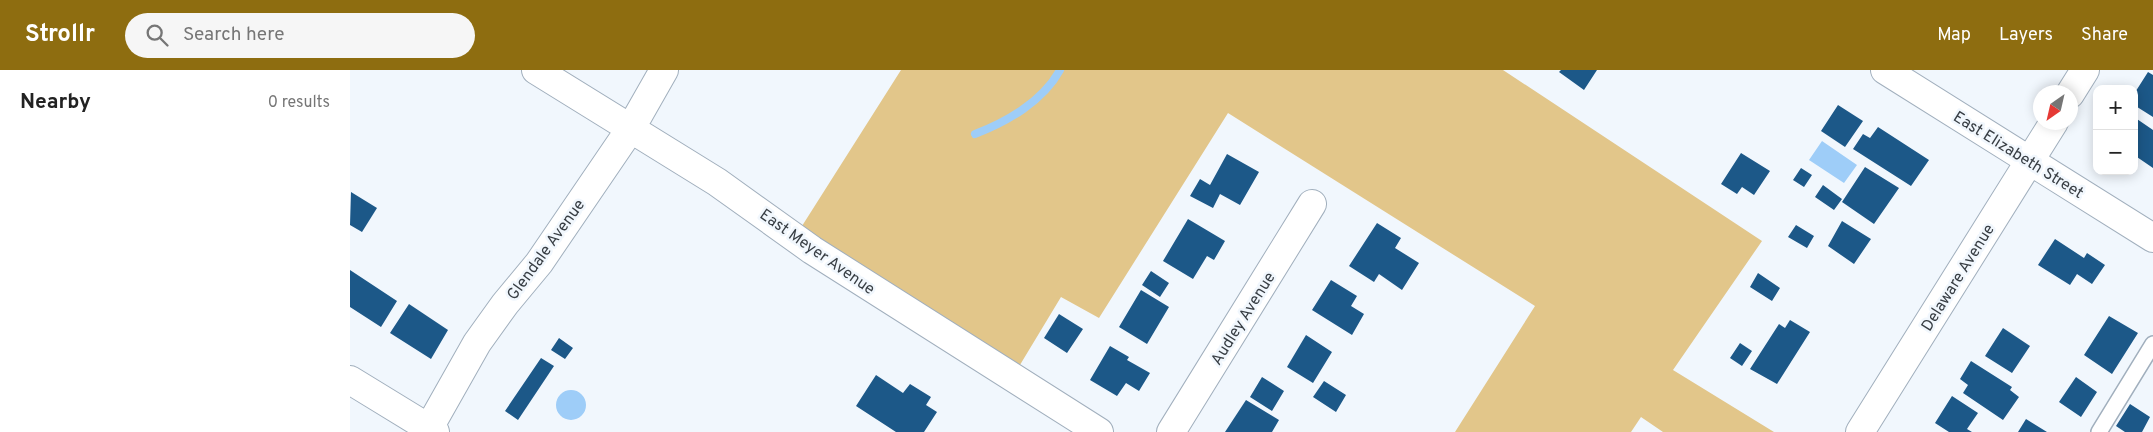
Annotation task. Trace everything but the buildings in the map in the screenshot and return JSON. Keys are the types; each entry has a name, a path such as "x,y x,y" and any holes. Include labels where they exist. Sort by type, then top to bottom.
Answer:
{"street":[{"name":"East Meyer Avenue","path":"536,70 717,182 812,250 1098,432"},
{"name":"Glendale Avenue","path":"432,430 477,343 505,304 539,263 631,128 664,70"},
{"name":"East Elizabeth Street","path":"1885,70 2153,238"},
{"path":"2076,85 2085,70"},
{"name":"Delaware Avenue","path":"1860,432 2049,130"},
{"name":"Audley Avenue","path":"1171,432 1312,204"},
{"path":"350,380 432,430"}],"lane":[{"path":"2099,432 2153,344"}],"shaded area":[{"path":"901,70 1503,70 1762,241 1673,370 1774,432 1663,432 1641,417 1631,432 1455,432 1535,306 1228,113 1099,318 1061,297 1012,378 795,237"}],"water":[{"path":"1822,141 1857,165 1844,183 1809,160"},
{"path":"571,390 582,394 586,405 582,416 571,420 560,416 556,405 560,394"}],"waterway":[{"path":"975,134 1011,117 1034,101 1053,81 1060,70"}]}
